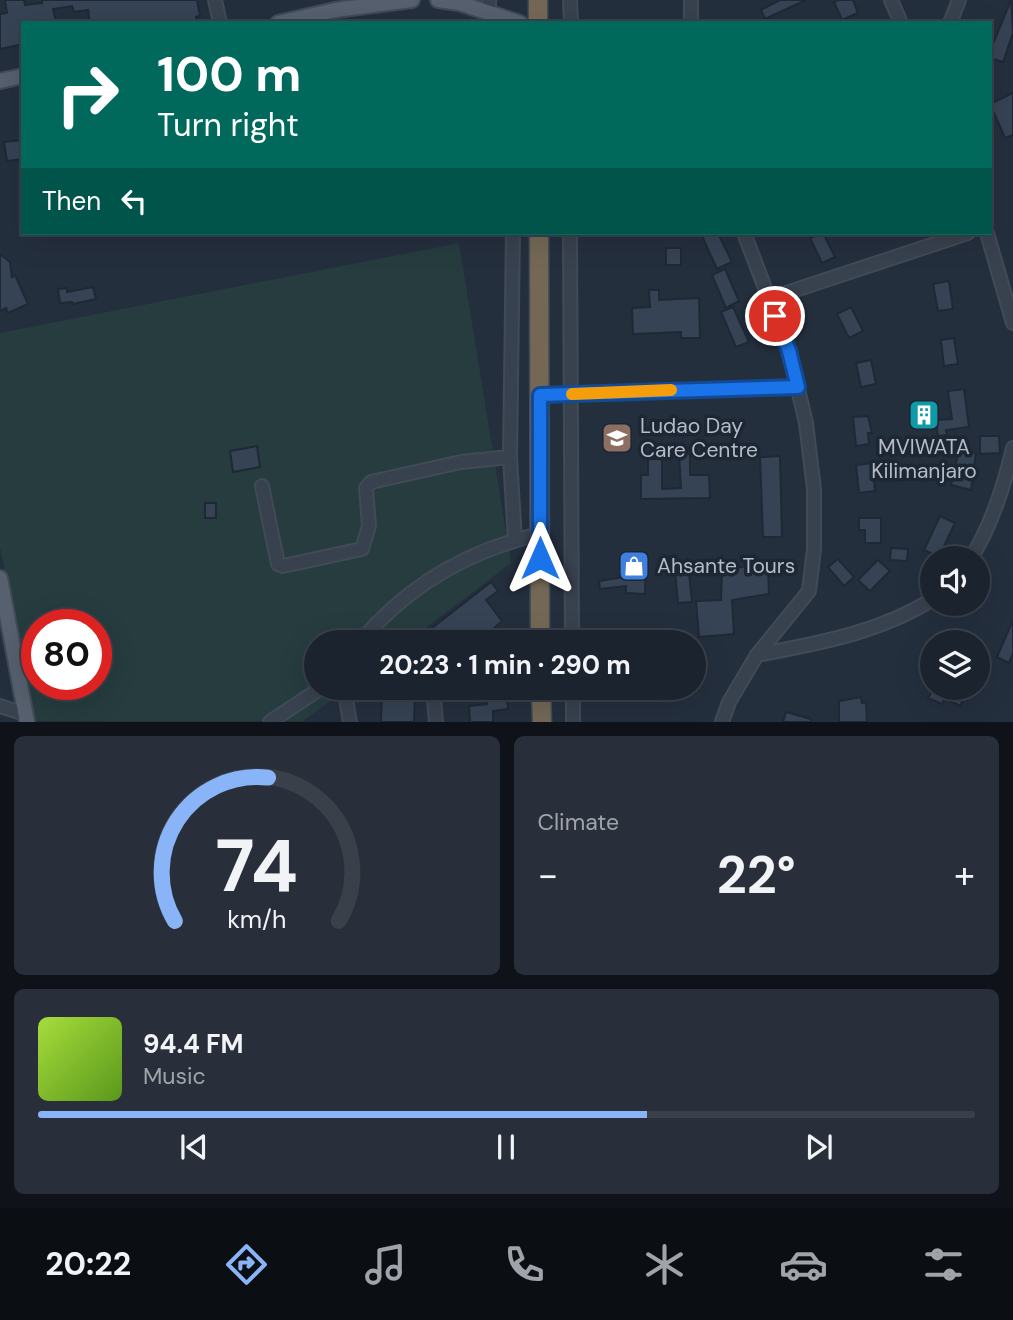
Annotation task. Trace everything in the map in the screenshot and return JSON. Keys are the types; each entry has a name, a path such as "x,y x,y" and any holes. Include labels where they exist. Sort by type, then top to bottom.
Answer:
{"highway":[{"path":"538,0 538,21"},
{"path":"539,235 540,630"},
{"path":"541,700 542,722"}],"main road":[{"path":"284,21 334,5 412,0"},
{"path":"438,0 489,6 512,21"},
{"path":"0,81 21,76"},
{"path":"0,578 26,718"}],"street":[{"path":"215,0 220,21"},
{"path":"570,0 571,21"},
{"path":"691,0 691,21"},
{"path":"891,0 900,21"},
{"path":"951,21 959,0"},
{"path":"513,235 510,457 515,540"},
{"path":"570,235 572,630"},
{"path":"722,722 729,702 757,656 809,591 814,549 814,489 806,423 789,351 745,235"},
{"path":"768,299 962,235"},
{"path":"989,235 1013,323"},
{"path":"540,395 798,387"},
{"path":"979,546 1005,483 1013,448"},
{"path":"262,486 278,564 283,566 362,549 369,526 366,488 371,482 461,462 510,457"},
{"path":"372,630 397,604 467,557 540,534"},
{"path":"757,656 850,637 920,606"},
{"path":"270,722 304,699"},
{"path":"346,700 349,722"},
{"path":"434,700 436,722"},
{"path":"572,700 573,722"},
{"path":"0,706 26,718"}],"green space":[{"path":"459,243 511,563 423,630 304,630 304,700 332,700 303,721 34,721 30,700 112,700 112,609 21,609 21,654 0,547 0,333"}],"building":[{"path":"5,0 24,0 25,5 42,3 42,0 197,0 200,16 196,17 197,21 90,21 88,10 74,12 72,6 53,9 56,21 21,21 21,44 0,49 0,14 7,13"},
{"path":"780,0 806,0 765,19 761,10"},
{"path":"853,0 858,13 842,20 834,2"},
{"path":"1011,0 1013,33 1003,62 992,59 992,46"},
{"path":"1013,93 1013,135 1005,138 992,103"},
{"path":"21,140 21,159 7,161 4,142"},
{"path":"719,235 732,262 717,269 702,236"},
{"path":"824,235 835,257 822,263 810,238"},
{"path":"666,248 681,248 681,265 666,265"},
{"path":"0,254 10,262 12,277 15,275 28,304 8,313 6,308 0,311"},
{"path":"725,269 739,301 726,308 712,275"},
{"path":"949,281 953,309 938,311 933,284"},
{"path":"93,287 96,299 73,304 60,303 58,289 67,288 67,292"},
{"path":"649,290 659,290 659,300 699,298 700,338 681,338 681,332 633,334 632,308 650,307"},
{"path":"733,307 749,342 736,347 721,312"},
{"path":"851,307 863,331 849,338 837,314"},
{"path":"954,338 958,364 944,366 941,340"},
{"path":"871,360 876,384 861,387 856,363"},
{"path":"964,389 969,427 946,430 947,435 938,436 936,420 952,419 948,391"},
{"name":"MVIWATA Kilimanjaro","path":"932,404 934,423 916,425 914,406"},
{"path":"868,416 872,433 868,433 869,444 856,446 853,417"},
{"path":"980,436 999,436 1000,453 980,454"},
{"path":"257,446 260,467 233,472 230,451"},
{"path":"959,449 976,453 971,490 951,485"},
{"path":"679,454 690,454 690,475 709,475 710,498 641,499 641,475 648,475 648,459 662,459 662,489 681,488"},
{"path":"780,456 782,537 763,537 760,457"},
{"path":"872,463 875,491 859,493 856,465"},
{"path":"205,503 216,503 216,518 205,518"},
{"path":"940,516 955,523 944,546 926,546"},
{"path":"859,518 881,518 881,543 865,543 865,530 859,530"},
{"path":"891,548 908,549 907,561 890,560"},
{"path":"624,558 646,558 645,594 626,593 626,586 600,589 599,581 624,577"},
{"path":"838,559 854,577 844,586 828,567"},
{"path":"878,560 890,571 870,591 858,580"},
{"path":"755,565 756,570 768,569 769,594 732,600 734,634 706,636 706,630 698,630 696,601 721,600 722,570"},
{"path":"675,571 689,572 692,602 678,603"},
{"path":"491,582 498,591 486,600 502,621 492,630 429,630"},
{"path":"1013,620 1013,653 1009,663 997,657"},
{"path":"861,697 862,703 866,702 867,722 839,722 839,701"},
{"path":"382,700 415,700 414,722 381,722"},
{"path":"487,700 507,700 508,709 493,711 493,722 470,722 469,706 487,704"},
{"path":"949,700 963,700 960,706"},
{"path":"786,712 811,719 811,722 783,722"}],"slow traffic":[{"path":"572,394 671,390"}],"place":[{"name":"MVIWATA Kilimanjaro","path":"924,415"},
{"name":"Ludao Day Care Centre","path":"617,438"},
{"name":"Ahsante Tours","path":"634,566"}],"route":[{"path":"540,558 540,395 798,387 789,351 775,316"}]}
